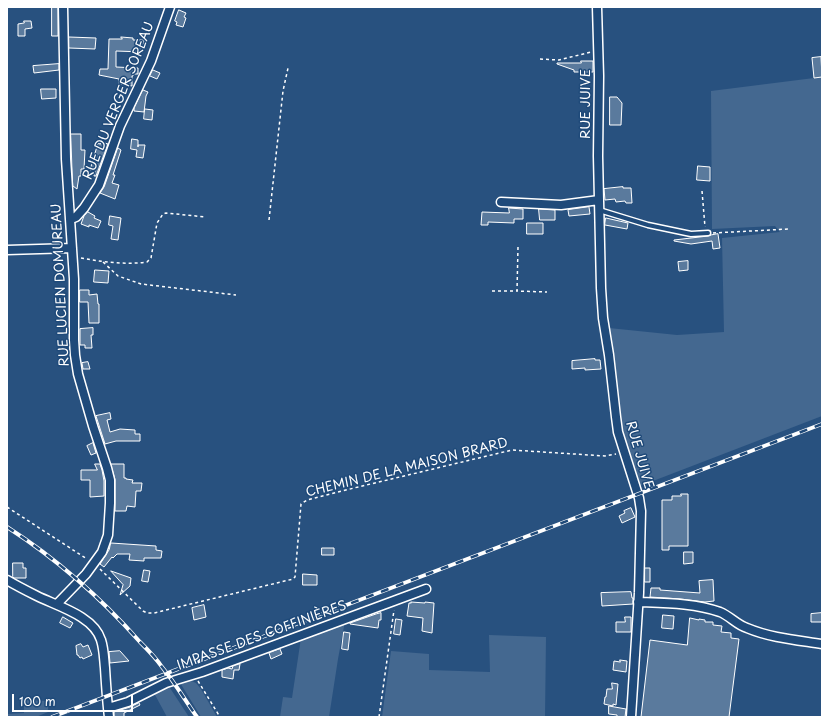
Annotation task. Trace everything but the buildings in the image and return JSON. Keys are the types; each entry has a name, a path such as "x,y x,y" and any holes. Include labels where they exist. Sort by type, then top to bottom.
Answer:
{"street":[{"name":"RUE LUCIEN DOMUREAU","path":"57,604 86,574 102,552 108,535 110,502 110,480 78,374 74,355 74,279 66,159 62,7"},
{"name":"RUE DU VERGER SOREAU","path":"70,219 76,218 99,185 120,126 151,61 170,7"},
{"name":"RUE JUIVE","path":"597,7 599,210 603,318 618,432 639,498 641,511 638,602 630,717"},
{"path":"502,202 561,205 599,200"},
{"path":"7,250 72,248"},
{"path":"7,580 38,597 57,604 90,623 101,640 108,713"},
{"name":"IMPASSE DES COFFINIÈRES","path":"108,713 166,683 193,675 426,589"},
{"path":"638,602 701,607 722,613 745,628 768,636 822,644"}],"lane":[{"path":"599,210 648,225 691,234 706,233"}],"path":[{"path":"540,59 559,60 598,51"},
{"path":"269,220 282,90 288,68"},
{"path":"702,192 706,233 789,229"},
{"path":"72,257 115,263 147,262 151,258 158,224 163,214 166,213 206,217"},
{"path":"517,291 518,247"},
{"path":"103,262 118,276 142,284 236,295"},
{"path":"492,291 546,292"},
{"name":"CHEMIN DE LA MAISON BRARD","path":"94,564 143,611 147,613 154,613 293,579 295,577 301,504 307,500 512,450 604,456 624,452"},
{"path":"7,506 94,564"},
{"path":"378,717 396,600"},
{"path":"193,675 198,680 220,717"}],"shaded area":[{"path":"822,77 822,416 640,486 627,446 620,416 615,386 609,328 677,335 724,332 722,238 780,232 775,226 712,229 711,91"},
{"path":"345,621 329,717 280,717 283,697 292,698 301,638"},
{"path":"489,635 546,637 545,717 382,717 391,651 429,654 429,670 490,672"},
{"path":"189,680 196,683 201,689 217,717 201,717 179,681"},
{"path":"168,685 189,717 167,717 154,693"},
{"path":"24,700 48,701 48,712 36,717 7,717 7,714 24,713"}],"railway":[{"path":"52,717 822,424"},
{"path":"7,527 61,566 110,610 157,660 197,717"}]}
